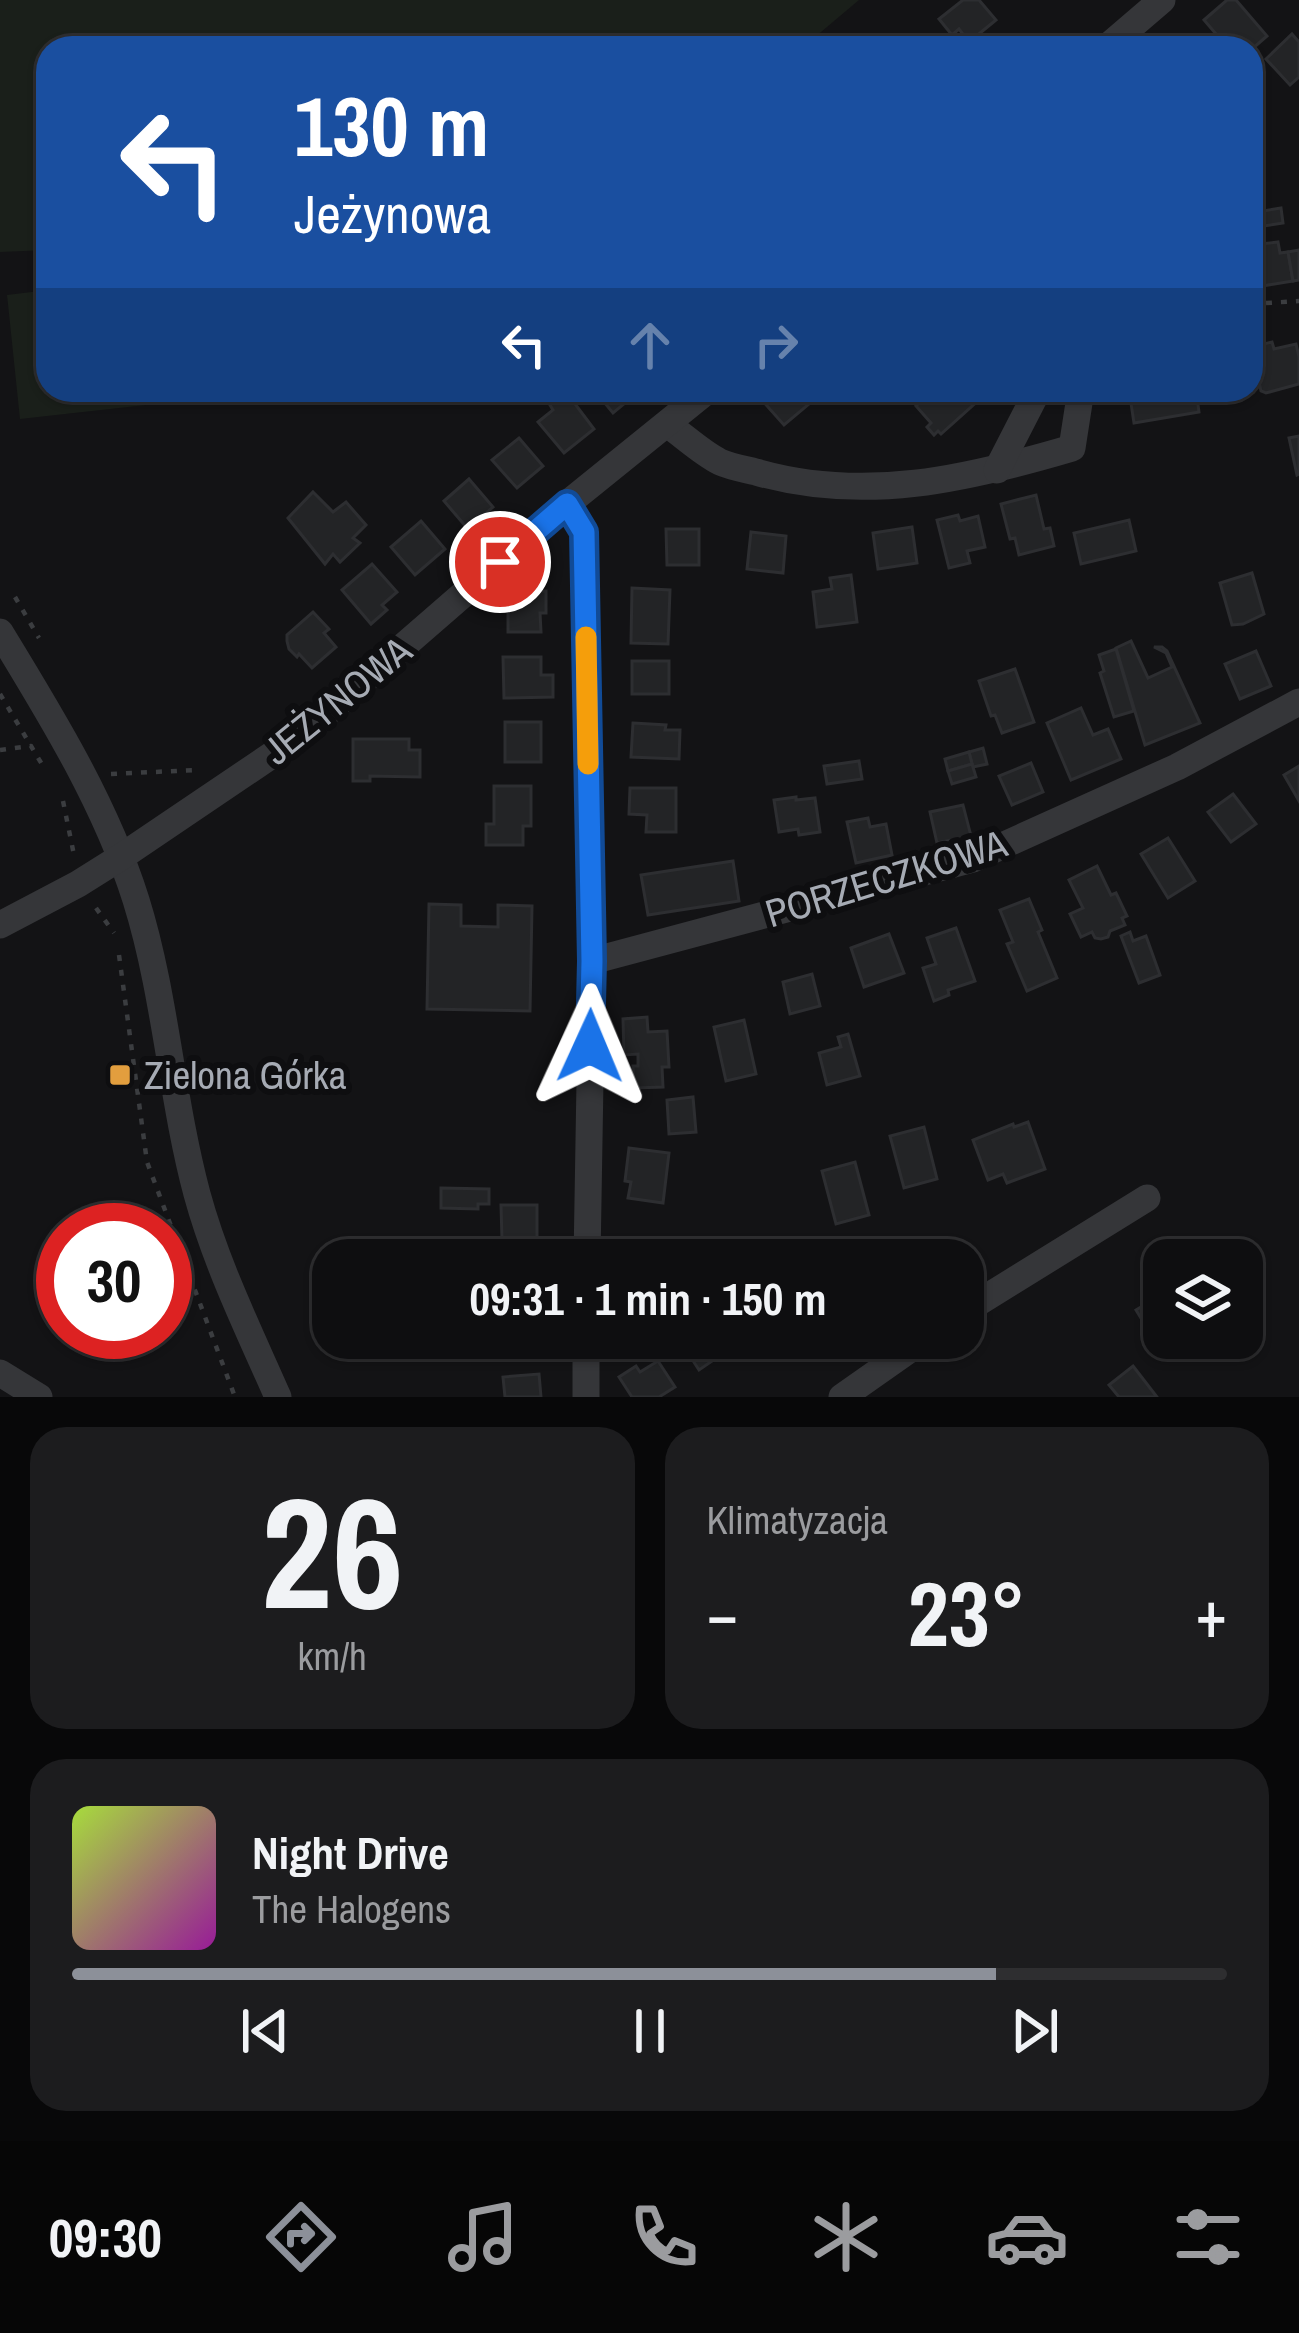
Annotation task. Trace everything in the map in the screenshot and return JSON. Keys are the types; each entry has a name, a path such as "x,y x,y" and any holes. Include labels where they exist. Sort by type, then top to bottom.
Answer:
{"street":[{"path":"1120,36 1162,0"},
{"name":"JEŻYNOWA","path":"0,925 121,857 300,736 567,504 694,402"},
{"path":"997,470 1032,402"},
{"path":"668,424 720,462 782,479 844,488 926,483 997,470 1072,448 1079,402"},
{"path":"567,504 584,532 592,961 587,1239"},
{"path":"0,632 99,779 148,946 197,1194 278,1397"},
{"name":"PORZECZKOWA","path":"592,961 974,859 1177,767 1299,702"},
{"path":"984,1299 1147,1198"},
{"path":"586,1359 586,1397"},
{"path":"842,1397 896,1359"}],"path":[{"path":"1263,303 1299,301"},
{"path":"0,694 52,779"},
{"path":"0,750 31,746"},
{"path":"206,770 99,779 62,796 78,884 117,937 147,1162 235,1397"},
{"path":"99,779 116,788"}],"shaded area":[{"path":"0,0 859,0 816,36 36,36 36,250 0,252"},
{"path":"36,291 36,402 172,402 20,419 7,295"}],"building":[{"path":"963,0 979,0 996,20 976,36 964,36 959,29 952,35 939,19"},
{"path":"1227,0 1236,0 1267,36 1218,36 1204,20"},
{"path":"1292,34 1299,42 1299,77 1290,85 1266,59"},
{"path":"1281,208 1283,223 1263,226 1263,211"},
{"path":"1278,242 1280,253 1288,252 1293,281 1263,286 1263,244"},
{"path":"1299,250 1299,280 1293,281 1288,252"},
{"path":"1272,342 1274,349 1296,344 1299,384 1263,392 1263,344"},
{"path":"574,402 594,429 564,453 538,422 553,410 550,405"},
{"path":"604,402 626,402 613,413"},
{"path":"764,402 811,402 784,425"},
{"path":"920,402 977,402 934,435 927,427 931,423 916,406"},
{"path":"1131,402 1198,402 1199,412 1134,423"},
{"path":"1299,436 1299,474 1297,475 1289,438"},
{"path":"519,438 543,466 517,488 492,460"},
{"path":"469,479 493,507 468,529 444,501"},
{"path":"313,492 333,512 346,502 366,525 353,538 360,543 340,562 333,554 325,564 288,518"},
{"path":"1036,495 1044,529 1050,528 1054,546 1019,555 1001,504"},
{"path":"958,515 960,521 978,516 985,547 967,551 970,563 949,568 937,520"},
{"path":"1129,520 1136,551 1081,564 1074,533"},
{"path":"421,521 445,549 415,575 391,547"},
{"path":"912,527 917,563 878,569 873,533"},
{"path":"666,529 699,529 699,565 667,565"},
{"path":"751,532 786,536 783,573 747,569"},
{"path":"372,564 397,592 371,624 342,590"},
{"path":"1252,573 1264,614 1232,625 1220,583"},
{"path":"851,575 857,622 817,627 813,592 832,589 830,578"},
{"path":"632,588 670,590 668,644 631,643"},
{"path":"546,591 541,632 508,632 508,610 515,610 515,592"},
{"path":"313,612 329,629 324,633 336,647 312,668 289,649 287,635"},
{"path":"1131,641 1148,678 1172,667 1166,653 1154,647 1167,651 1200,723 1145,745 1116,648"},
{"path":"1116,649 1134,711 1114,717 1099,655"},
{"path":"1256,651 1271,686 1240,699 1225,664"},
{"path":"503,657 541,657 541,675 553,675 553,697 504,698"},
{"path":"632,661 669,661 669,694 632,694"},
{"path":"1015,669 1034,722 1002,733 979,681"},
{"path":"1081,708 1093,735 1108,729 1121,759 1071,780 1047,723"},
{"path":"505,722 541,722 541,762 505,762"},
{"path":"633,723 680,730 679,759 631,757"},
{"path":"353,739 409,739 409,750 420,750 420,777 370,776 370,781 353,781"},
{"path":"983,748 987,764 973,767 969,752"},
{"path":"969,752 972,764 948,771 945,759"},
{"path":"859,761 862,779 827,784 824,766"},
{"path":"1031,763 1043,792 1012,805 999,776"},
{"path":"972,764 976,777 952,784 948,771"},
{"path":"1299,766 1299,801 1284,775"},
{"path":"494,786 531,786 531,826 523,826 523,845 486,845 486,824 494,824"},
{"path":"630,788 676,788 676,832 646,832 647,815 629,814"},
{"path":"1233,794 1256,824 1231,842 1208,812"},
{"path":"815,798 820,832 779,832 774,800"},
{"path":"963,805 971,836 937,843 930,812"},
{"path":"868,818 870,827 886,824 892,855 856,863 847,822"},
{"path":"1168,838 1195,881 1168,898 1141,854"},
{"path":"733,861 739,901 648,915 641,875"},
{"path":"1097,866 1127,916 1122,918 1125,925 1101,939 1092,932 1081,937 1070,914 1083,908 1069,880"},
{"path":"1029,899 1057,978 1027,991 1007,944 1013,942 1000,910"},
{"path":"429,904 461,905 461,926 498,927 498,905 532,906 530,1011 427,1009"},
{"path":"956,928 975,981 948,990 949,995 934,1001 923,968 936,964 927,938"},
{"path":"1130,932 1133,941 1146,936 1160,975 1139,983 1121,936"},
{"path":"889,934 904,973 864,987 851,948"},
{"path":"812,974 820,1006 790,1014 783,982"},
{"path":"647,1017 648,1032 667,1031 669,1067 662,1067 663,1087 634,1088 638,1054 624,1055 623,1019"},
{"path":"744,1020 756,1074 726,1081 714,1027"},
{"path":"848,1034 860,1076 827,1085 819,1053 841,1047 838,1037"},
{"path":"693,1097 696,1132 669,1134 667,1100"},
{"path":"1028,1122 1045,1169 1007,1183 1003,1174 988,1180 973,1140"},
{"path":"924,1127 937,1179 904,1188 890,1136"},
{"path":"629,1148 669,1153 663,1203 628,1198"},
{"path":"855,1162 869,1215 836,1224 822,1171"},
{"path":"441,1188 489,1189 489,1204 478,1204 478,1209 441,1208"},
{"path":"501,1205 537,1205 537,1239 502,1239"},
{"path":"692,1359 715,1359 699,1370"},
{"path":"658,1361 675,1387 659,1397 632,1397 619,1377 636,1366 640,1372"},
{"path":"1133,1366 1157,1397 1119,1397 1109,1385"},
{"path":"539,1374 541,1397 505,1397 503,1377"}],"slow traffic":[{"path":"586,637 588,764"}],"place":[{"name":"Zielona Górka","path":"120,1075"}],"route":[{"path":"500,562 567,504 584,532 590,1046"}]}
